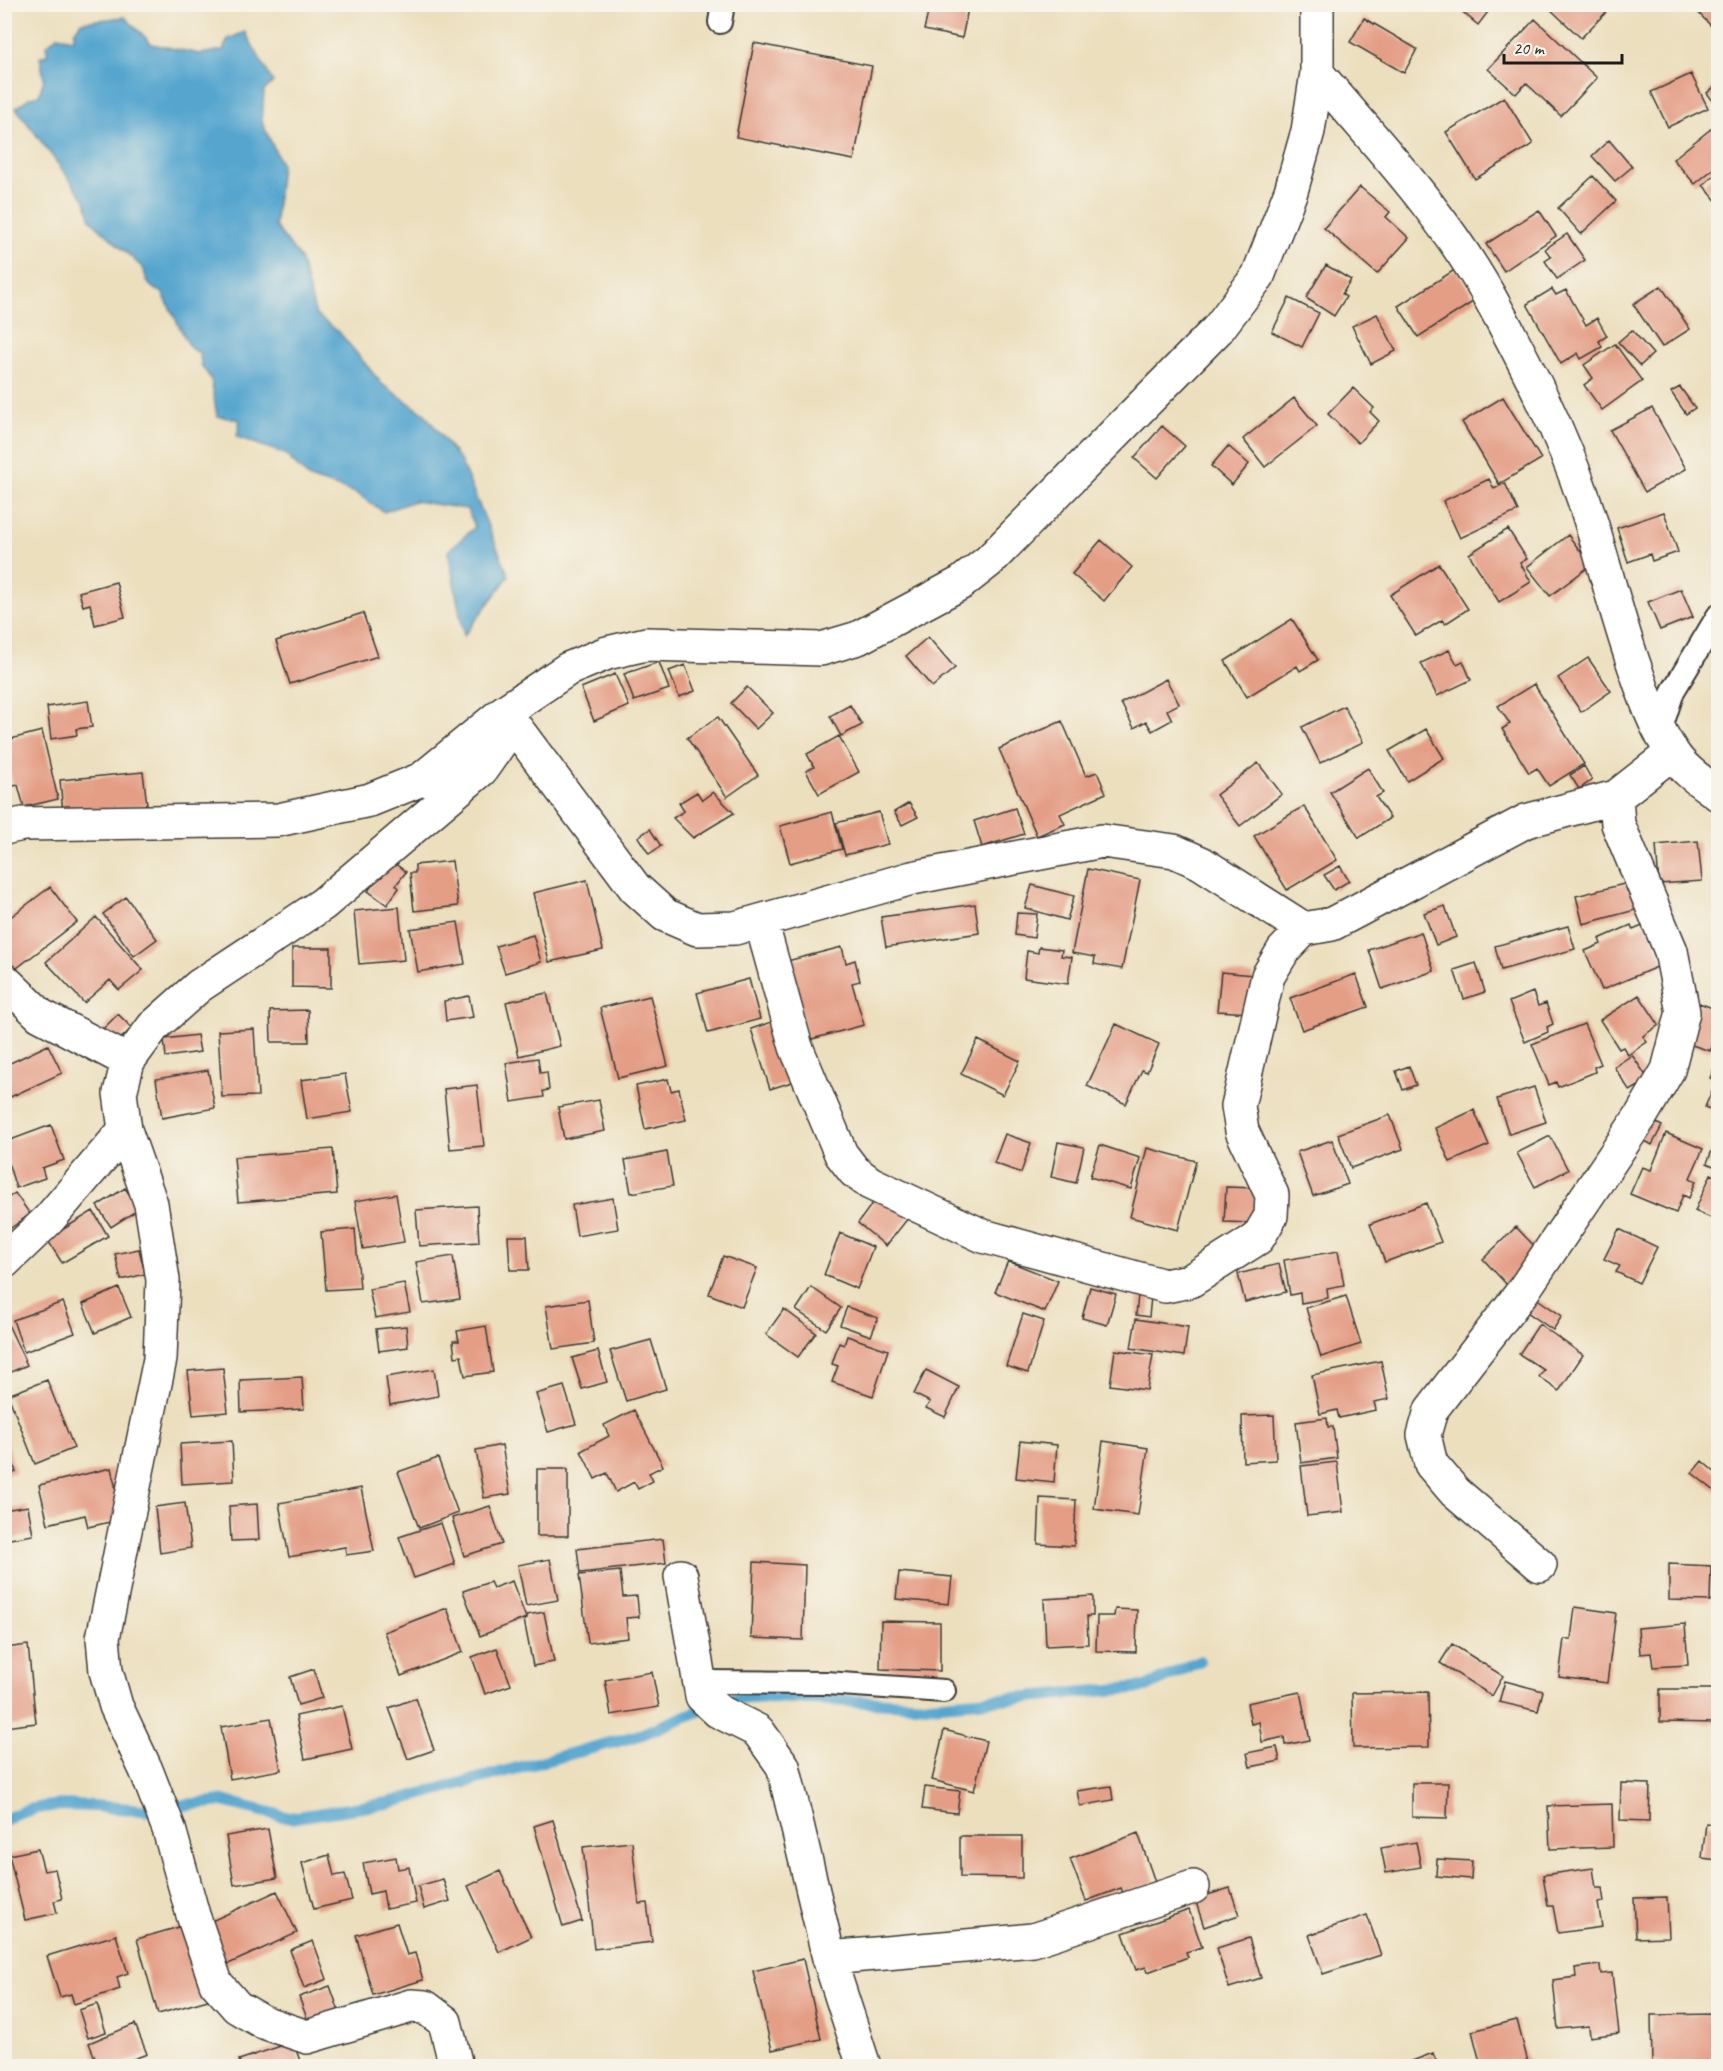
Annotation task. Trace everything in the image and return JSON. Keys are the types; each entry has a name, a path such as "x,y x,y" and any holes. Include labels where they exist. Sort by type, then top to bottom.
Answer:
{"street":[{"path":"4,828 23,824 278,820 370,800 422,779 504,712 568,669 607,653 646,644 822,649 858,638 961,583 989,561 1218,329 1258,276 1291,191 1308,131 1317,73 1317,4"},
{"path":"1317,73 1435,212 1495,305 1556,431 1584,499 1617,616 1643,693 1666,742 1692,774 1719,794"},
{"path":"504,712 635,888 664,915 697,929 735,928 912,878 1102,841 1174,851 1201,863 1304,929"},
{"path":"456,2067 446,2022 425,2007 411,2006 307,2037 263,2022 237,2007 216,1983 193,1916 169,1829 146,1770 116,1706 106,1671 103,1638 160,1359 163,1280 151,1204 125,1130 120,1093 128,1061 153,1028 199,986 323,904 481,770 500,743 504,712"},
{"path":"761,921 796,1047 842,1154 854,1171 870,1183 983,1236 1165,1286 1190,1281 1258,1238 1271,1216 1272,1195 1242,1131 1238,1106 1268,976 1283,951 1304,929 1332,924 1526,821 1617,797 1666,742"},
{"path":"1540,1565 1443,1478 1431,1464 1424,1435 1431,1410 1522,1291 1641,1116 1668,1070 1683,1012 1671,951 1618,824 1617,797"},
{"path":"4,980 40,1015 128,1061"},
{"path":"4,1262 49,1220 125,1130"},
{"path":"681,1576 706,1696 758,1731 783,1766 829,1958 864,2067"},
{"path":"829,1958 1033,1940 1193,1887"}],"lane":[{"path":"1666,742 1673,691 1719,616"},
{"path":"706,1696 826,1683 944,1691"}],"water":[{"path":"125,17 152,44 200,54 223,50 228,39 245,32 273,82 264,91 262,122 281,164 275,226 300,258 316,315 339,332 382,384 425,414 461,462 509,576 464,636 448,551 475,527 467,509 414,501 384,512 356,493 309,478 285,454 237,437 240,420 217,416 211,379 201,365 200,353 190,348 162,292 152,287 147,281 144,269 91,220 85,200 16,108 29,98 39,95 44,79 40,57 48,54 46,46 57,36 74,39 74,32 81,22"}],"building":[{"path":"930,4 969,4 962,38 924,30"},
{"path":"1453,4 1494,4 1478,25"},
{"path":"1552,4 1614,4 1581,38 1549,8"},
{"path":"1690,4 1718,4 1718,26 1715,30"},
{"path":"1364,18 1417,49 1404,73 1350,42"},
{"path":"1535,19 1597,78 1561,116 1526,83 1516,94 1488,69"},
{"path":"754,43 872,66 854,160 736,137"},
{"path":"1691,74 1708,108 1668,127 1651,92"},
{"path":"1718,84 1718,108 1707,93"},
{"path":"1504,97 1533,144 1475,179 1446,132"},
{"path":"1712,128 1718,136 1718,165 1695,184 1673,159"},
{"path":"1609,140 1632,167 1615,181 1592,156"},
{"path":"1718,172 1718,203 1703,185"},
{"path":"1593,176 1616,201 1581,234 1558,208"},
{"path":"1360,187 1390,212 1386,217 1409,238 1377,274 1324,228"},
{"path":"1539,210 1556,236 1504,271 1486,244"},
{"path":"1567,234 1585,260 1557,279 1545,261 1551,257 1545,249"},
{"path":"1326,265 1351,280 1342,294 1346,297 1334,316 1306,298"},
{"path":"1456,269 1476,300 1418,337 1398,306"},
{"path":"1661,286 1690,329 1662,347 1633,304"},
{"path":"1552,289 1556,295 1566,290 1586,325 1597,318 1607,336 1599,341 1602,347 1581,359 1578,353 1561,364 1527,304"},
{"path":"1289,298 1319,313 1302,347 1272,332"},
{"path":"1377,314 1396,351 1371,364 1352,326"},
{"path":"1632,330 1653,354 1640,366 1618,342"},
{"path":"1615,344 1642,381 1602,410 1584,385 1593,378 1584,365"},
{"path":"1680,387 1695,408 1686,414 1671,392"},
{"path":"1353,388 1374,408 1370,412 1379,421 1358,443 1328,414"},
{"path":"1503,397 1541,459 1499,484 1462,422"},
{"path":"1294,398 1317,426 1265,467 1243,439"},
{"path":"1652,408 1686,469 1645,492 1610,430"},
{"path":"1162,426 1185,446 1157,478 1134,458"},
{"path":"1228,446 1249,464 1232,485 1211,466"},
{"path":"1489,479 1494,489 1505,483 1518,511 1460,538 1443,501"},
{"path":"1664,512 1678,552 1652,561 1650,554 1628,562 1617,528"},
{"path":"1508,529 1527,559 1520,563 1531,582 1499,602 1469,554"},
{"path":"1568,535 1591,565 1550,596 1527,567"},
{"path":"1101,540 1132,567 1104,601 1072,574"},
{"path":"1439,564 1468,609 1445,624 1442,620 1416,636 1390,595"},
{"path":"116,582 125,617 95,625 90,604 83,606 79,592"},
{"path":"1681,589 1693,617 1660,630 1648,602"},
{"path":"363,613 378,656 290,684 276,641"},
{"path":"1292,619 1318,660 1300,671 1297,666 1247,697 1225,661"},
{"path":"928,637 955,668 932,687 906,656"},
{"path":"1449,650 1457,664 1463,661 1471,680 1437,696 1421,663"},
{"path":"1588,658 1611,691 1581,712 1558,678"},
{"path":"659,662 669,689 634,701 624,674"},
{"path":"685,665 695,691 679,697 669,671"},
{"path":"615,674 629,706 594,721 581,688"},
{"path":"1166,679 1179,704 1167,710 1172,720 1152,731 1146,721 1134,728 1121,703"},
{"path":"1534,684 1584,764 1549,786 1537,768 1529,773 1502,729 1510,724 1498,706"},
{"path":"747,687 773,713 756,729 731,703"},
{"path":"88,701 92,727 76,729 77,735 51,739 47,707"},
{"path":"850,705 862,725 841,736 830,716"},
{"path":"1344,706 1363,742 1320,763 1302,727"},
{"path":"718,717 758,775 727,797 687,738"},
{"path":"1062,721 1086,776 1097,772 1106,793 1060,814 1065,824 1037,836 999,749"},
{"path":"1426,729 1444,758 1407,781 1389,751"},
{"path":"42,731 58,799 24,807 18,785 13,786 6,755 11,754 7,740"},
{"path":"839,736 859,772 819,794 806,771 814,767 807,754"},
{"path":"1258,763 1282,794 1240,826 1216,795"},
{"path":"1584,766 1592,780 1579,789 1570,775"},
{"path":"1368,768 1383,793 1376,797 1390,818 1359,838 1330,792"},
{"path":"143,772 147,805 63,813 60,780"},
{"path":"697,792 702,800 713,792 734,813 693,838 673,818 684,811 679,803"},
{"path":"909,803 918,817 902,825 894,812"},
{"path":"1304,806 1337,860 1287,890 1254,836"},
{"path":"1015,808 1024,834 982,847 974,821"},
{"path":"832,812 842,849 790,863 780,826"},
{"path":"879,812 888,844 845,855 836,823"},
{"path":"650,829 661,846 649,854 638,837"},
{"path":"1698,841 1702,881 1659,884 1656,845"},
{"path":"390,860 406,872 396,885 399,888 387,905 368,891"},
{"path":"452,861 458,906 414,911 410,873 415,873 415,865"},
{"path":"1340,866 1349,881 1334,890 1324,875"},
{"path":"1088,869 1140,880 1122,969 1094,964 1095,957 1072,953"},
{"path":"587,880 603,950 549,962 533,893"},
{"path":"1632,882 1639,909 1583,924 1576,896"},
{"path":"1032,885 1074,896 1067,920 1025,908"},
{"path":"50,887 77,922 13,971 4,960 4,922"},
{"path":"126,897 157,939 134,956 103,914"},
{"path":"975,904 979,933 886,947 881,917"},
{"path":"1445,906 1456,937 1436,945 1424,913"},
{"path":"399,907 404,960 359,964 354,911"},
{"path":"1017,913 1037,914 1034,938 1015,935"},
{"path":"96,917 143,970 119,990 110,980 84,1003 46,962"},
{"path":"458,922 465,964 418,972 410,929"},
{"path":"1647,924 1664,964 1602,990 1585,951 1601,944 1599,939 1631,925 1633,930"},
{"path":"1568,926 1575,949 1501,970 1495,946"},
{"path":"1421,932 1434,971 1382,989 1369,950"},
{"path":"533,935 541,962 505,973 496,946"},
{"path":"842,947 846,963 855,960 860,981 852,983 864,1025 808,1040 787,961"},
{"path":"1039,947 1062,950 1061,956 1072,957 1068,984 1024,978 1027,951 1038,953"},
{"path":"292,948 331,948 331,988 292,987"},
{"path":"1476,963 1485,992 1464,999 1454,970"},
{"path":"1221,972 1253,975 1251,1013 1217,1011"},
{"path":"1356,974 1368,1007 1302,1030 1290,998"},
{"path":"749,979 760,1019 708,1033 697,993"},
{"path":"1533,992 1538,1006 1546,1003 1553,1024 1547,1027 1548,1032 1525,1042 1509,1002"},
{"path":"547,993 560,1046 519,1056 506,1002"},
{"path":"1639,995 1659,1025 1643,1036 1647,1042 1628,1055 1623,1047 1619,1049 1600,1020"},
{"path":"469,996 473,1017 446,1021 444,1001"},
{"path":"650,996 668,1066 618,1078 600,1008"},
{"path":"1699,1003 1718,1010 1718,1046 1712,1044 1710,1051 1686,1043"},
{"path":"308,1010 309,1042 271,1042 270,1011"},
{"path":"118,1014 132,1028 115,1044 102,1030"},
{"path":"777,1020 795,1081 770,1089 751,1029"},
{"path":"1116,1024 1159,1044 1147,1072 1142,1070 1126,1104 1087,1086"},
{"path":"1584,1024 1601,1064 1594,1067 1595,1072 1558,1087 1556,1082 1549,1085 1532,1044"},
{"path":"254,1029 258,1096 222,1097 218,1031"},
{"path":"197,1035 200,1052 166,1057 164,1039"},
{"path":"978,1040 1020,1061 1003,1095 961,1074"},
{"path":"48,1045 62,1073 4,1100 4,1066"},
{"path":"1632,1055 1649,1080 1630,1091 1614,1067"},
{"path":"538,1058 540,1073 547,1072 549,1090 543,1091 544,1097 512,1102 506,1063"},
{"path":"1716,1064 1718,1065 1718,1113 1705,1107 1716,1081 1710,1078"},
{"path":"1409,1066 1416,1085 1403,1090 1396,1071"},
{"path":"208,1070 215,1108 162,1118 156,1079"},
{"path":"345,1074 352,1112 307,1119 301,1080"},
{"path":"668,1079 671,1091 679,1089 686,1120 645,1129 636,1086"},
{"path":"477,1085 484,1146 450,1149 444,1089"},
{"path":"1534,1087 1546,1122 1509,1134 1497,1099"},
{"path":"599,1100 605,1131 564,1139 558,1107"},
{"path":"1474,1110 1489,1145 1450,1162 1435,1128"},
{"path":"1390,1115 1403,1149 1351,1168 1338,1134"},
{"path":"1649,1119 1662,1126 1652,1145 1638,1137"},
{"path":"51,1125 64,1160 42,1168 45,1178 16,1188 5,1153 5,1142"},
{"path":"1666,1133 1703,1149 1690,1178 1696,1181 1689,1198 1683,1195 1676,1213 1630,1194 1642,1167 1651,1170"},
{"path":"1005,1134 1031,1143 1021,1173 994,1163"},
{"path":"1718,1135 1718,1168 1707,1163"},
{"path":"1550,1136 1568,1170 1535,1187 1517,1153"},
{"path":"1332,1140 1348,1184 1313,1196 1297,1152"},
{"path":"1058,1142 1084,1147 1076,1183 1051,1177"},
{"path":"1100,1145 1140,1158 1131,1189 1090,1177"},
{"path":"1147,1148 1196,1161 1178,1230 1130,1217"},
{"path":"333,1149 337,1194 238,1202 234,1157"},
{"path":"667,1152 673,1186 631,1193 625,1160"},
{"path":"1711,1174 1718,1178 1718,1221 1695,1211"},
{"path":"1226,1187 1255,1188 1255,1223 1224,1222"},
{"path":"125,1188 139,1209 111,1227 97,1206"},
{"path":"15,1193 30,1214 4,1233 4,1201"},
{"path":"396,1194 404,1242 363,1249 355,1201"},
{"path":"879,1194 909,1217 886,1246 858,1223"},
{"path":"613,1198 618,1229 577,1236 572,1205"},
{"path":"1426,1203 1441,1242 1385,1262 1370,1224"},
{"path":"477,1206 479,1242 419,1246 416,1210"},
{"path":"93,1211 108,1236 62,1263 47,1239"},
{"path":"1516,1227 1542,1254 1508,1286 1483,1259"},
{"path":"355,1229 360,1288 326,1290 321,1232"},
{"path":"1619,1229 1657,1247 1639,1283 1616,1272 1620,1266 1604,1259"},
{"path":"840,1233 873,1247 857,1289 824,1275"},
{"path":"508,1236 527,1236 529,1270 510,1270"},
{"path":"139,1249 145,1274 121,1280 115,1254"},
{"path":"1338,1251 1344,1285 1327,1288 1328,1298 1301,1303 1300,1293 1290,1295 1284,1260"},
{"path":"453,1256 460,1299 423,1304 416,1262"},
{"path":"723,1256 757,1268 742,1307 709,1294"},
{"path":"1008,1261 1058,1281 1045,1312 995,1292"},
{"path":"1279,1264 1286,1292 1245,1302 1238,1274"},
{"path":"404,1283 410,1312 375,1318 369,1289"},
{"path":"811,1287 841,1308 826,1330 796,1310"},
{"path":"1090,1287 1116,1294 1107,1325 1082,1318"},
{"path":"119,1288 131,1317 95,1333 83,1304"},
{"path":"1138,1295 1151,1297 1149,1317 1136,1315"},
{"path":"1346,1296 1361,1344 1321,1357 1306,1308"},
{"path":"1536,1298 1562,1316 1553,1330 1527,1312"},
{"path":"588,1300 594,1343 553,1349 546,1306"},
{"path":"63,1302 75,1333 24,1352 13,1320"},
{"path":"847,1307 878,1318 871,1336 840,1325"},
{"path":"784,1309 816,1333 798,1357 766,1334"},
{"path":"1023,1314 1044,1321 1028,1373 1006,1366"},
{"path":"4,1316 27,1365 4,1375"},
{"path":"1136,1319 1188,1327 1184,1356 1131,1348"},
{"path":"1539,1324 1583,1355 1559,1391 1539,1377 1544,1370 1519,1354"},
{"path":"406,1326 408,1347 379,1351 376,1329"},
{"path":"486,1326 493,1372 465,1376 461,1356 455,1357 453,1341 459,1341 457,1331"},
{"path":"847,1336 888,1350 873,1396 832,1382 838,1366 832,1364 839,1343 844,1345"},
{"path":"651,1340 666,1389 626,1401 610,1351"},
{"path":"1115,1350 1153,1355 1147,1390 1110,1385"},
{"path":"598,1351 607,1382 582,1389 572,1358"},
{"path":"1381,1361 1389,1399 1374,1402 1376,1410 1339,1418 1337,1410 1320,1414 1312,1375"},
{"path":"223,1368 228,1412 193,1415 188,1371"},
{"path":"434,1369 438,1396 390,1405 386,1377"},
{"path":"926,1370 959,1387 945,1417 926,1408 930,1402 914,1394"},
{"path":"302,1377 304,1409 241,1412 240,1380"},
{"path":"47,1380 74,1448 35,1464 8,1395"},
{"path":"564,1386 576,1424 548,1432 536,1394"},
{"path":"634,1410 663,1466 649,1473 653,1481 638,1489 634,1482 616,1492 607,1473 595,1479 581,1451 609,1436 604,1425"},
{"path":"1274,1415 1276,1460 1243,1462 1242,1416"},
{"path":"1327,1418 1328,1427 1333,1427 1337,1458 1301,1463 1296,1422"},
{"path":"232,1441 234,1481 182,1484 180,1444"},
{"path":"1020,1441 1057,1445 1054,1482 1016,1478"},
{"path":"1103,1441 1148,1448 1138,1515 1094,1509"},
{"path":"4,1442 7,1442 16,1472 4,1476"},
{"path":"502,1445 510,1494 484,1498 476,1450"},
{"path":"438,1458 458,1513 419,1528 398,1472"},
{"path":"1702,1461 1718,1475 1716,1492 1692,1473"},
{"path":"1337,1462 1343,1512 1307,1516 1301,1466"},
{"path":"111,1468 123,1519 88,1527 85,1515 48,1524 39,1485"},
{"path":"537,1469 568,1469 568,1536 537,1536"},
{"path":"361,1488 374,1551 346,1555 345,1547 289,1557 279,1503"},
{"path":"1040,1498 1076,1500 1074,1546 1038,1544"},
{"path":"185,1503 191,1548 160,1553 155,1507"},
{"path":"257,1504 259,1540 231,1541 229,1506"},
{"path":"28,1506 33,1535 4,1540 4,1510"},
{"path":"490,1506 502,1544 464,1556 452,1518"},
{"path":"441,1523 455,1564 414,1578 399,1537"},
{"path":"663,1539 666,1563 580,1573 577,1549"},
{"path":"550,1559 558,1600 526,1606 518,1565"},
{"path":"754,1562 805,1565 803,1640 751,1638"},
{"path":"1669,1564 1711,1566 1710,1601 1669,1600"},
{"path":"620,1571 623,1597 637,1596 639,1617 626,1618 628,1638 588,1643 579,1575"},
{"path":"899,1572 952,1577 949,1604 896,1599"},
{"path":"512,1581 526,1618 480,1636 463,1591 490,1582 493,1588"},
{"path":"1093,1596 1093,1616 1087,1616 1088,1644 1046,1646 1044,1599"},
{"path":"1575,1607 1616,1613 1607,1683 1559,1677 1564,1639 1571,1639"},
{"path":"447,1608 463,1652 401,1676 384,1632"},
{"path":"1115,1609 1137,1610 1136,1652 1096,1651 1097,1616 1114,1616"},
{"path":"544,1612 554,1662 533,1666 524,1620 527,1619 527,1615"},
{"path":"881,1621 940,1622 940,1671 880,1669"},
{"path":"1685,1624 1688,1665 1653,1667 1651,1653 1640,1654 1638,1628"},
{"path":"1452,1644 1503,1676 1492,1696 1440,1663"},
{"path":"28,1645 36,1723 5,1727 5,1648"},
{"path":"497,1648 511,1685 485,1694 472,1657"},
{"path":"314,1669 322,1698 298,1705 290,1677"},
{"path":"652,1672 659,1707 611,1715 605,1680"},
{"path":"1505,1681 1543,1691 1538,1711 1499,1702"},
{"path":"1660,1689 1718,1689 1718,1723 1660,1722"},
{"path":"1300,1692 1310,1740 1285,1745 1284,1737 1262,1742 1259,1722 1251,1724 1247,1703"},
{"path":"1428,1692 1429,1747 1353,1748 1352,1693"},
{"path":"416,1698 434,1750 408,1759 389,1708"},
{"path":"342,1706 352,1749 305,1759 296,1716"},
{"path":"271,1718 281,1770 230,1779 221,1727"},
{"path":"944,1730 986,1741 974,1791 932,1780"},
{"path":"1277,1747 1280,1761 1250,1767 1247,1753"},
{"path":"1412,1783 1448,1783 1447,1818 1412,1817"},
{"path":"1621,1783 1650,1784 1649,1821 1620,1820"},
{"path":"1111,1786 1113,1800 1080,1806 1077,1791"},
{"path":"925,1787 960,1791 957,1813 922,1809"},
{"path":"1612,1804 1613,1847 1550,1849 1548,1806"},
{"path":"553,1820 582,1921 563,1927 534,1826"},
{"path":"1706,1823 1718,1825 1718,1860 1702,1858"},
{"path":"268,1829 277,1878 234,1885 226,1836"},
{"path":"1138,1833 1155,1882 1123,1893 1121,1888 1086,1901 1070,1859"},
{"path":"960,1836 1022,1836 1022,1878 960,1877"},
{"path":"632,1842 639,1904 647,1903 652,1942 594,1949 583,1847"},
{"path":"1416,1842 1421,1867 1386,1873 1381,1848"},
{"path":"38,1849 44,1871 55,1869 62,1899 54,1901 57,1913 25,1920 9,1855"},
{"path":"329,1855 334,1876 345,1874 352,1900 314,1909 302,1863"},
{"path":"396,1857 398,1869 409,1867 416,1903 386,1909 383,1891 369,1894 363,1863"},
{"path":"1437,1859 1472,1861 1471,1879 1436,1876"},
{"path":"1593,1868 1596,1888 1602,1888 1604,1902 1598,1903 1602,1927 1558,1933 1553,1906 1548,1906 1543,1875"},
{"path":"500,1871 531,1937 499,1952 468,1886"},
{"path":"443,1879 450,1901 424,1909 418,1886"},
{"path":"1230,1888 1239,1915 1204,1927 1195,1899"},
{"path":"277,1891 297,1933 224,1966 205,1924"},
{"path":"1667,1897 1669,1937 1636,1938 1634,1898"},
{"path":"1189,1910 1202,1947 1186,1952 1188,1957 1148,1972 1146,1967 1136,1970 1123,1933"},
{"path":"1367,1915 1381,1955 1323,1974 1309,1935"},
{"path":"397,1923 407,1955 415,1953 423,1980 373,1995 356,1935"},
{"path":"186,1925 208,2000 158,2014 137,1939"},
{"path":"116,1935 128,1973 117,1977 120,1989 74,2004 71,1994 60,1997 47,1956"},
{"path":"1249,1938 1261,1978 1229,1988 1217,1948"},
{"path":"313,1941 327,1979 304,1988 290,1950"},
{"path":"803,1959 821,2039 772,2050 753,1971"},
{"path":"1600,1965 1601,1974 1612,1973 1619,2033 1590,2037 1589,2026 1558,2029 1553,1980 1576,1977 1575,1968"},
{"path":"330,1986 341,2017 311,2029 299,1997"},
{"path":"97,2004 106,2032 88,2038 79,2010"},
{"path":"1718,2014 1718,2062 1652,2063 1651,2015"},
{"path":"1517,2020 1529,2066 1481,2066 1472,2031"},
{"path":"135,2024 147,2054 115,2066 98,2066 89,2043"},
{"path":"293,2042 302,2066 241,2066 239,2060"},
{"path":"1433,2053 1438,2066 1399,2066"}],"waterway":[{"path":"176,1806 223,1801 290,1818 388,1803 640,1735 728,1699 773,1697 929,1705 1146,1687 1199,1661"},
{"path":"4,1821 20,1813 56,1806 76,1805 152,1811"}]}
